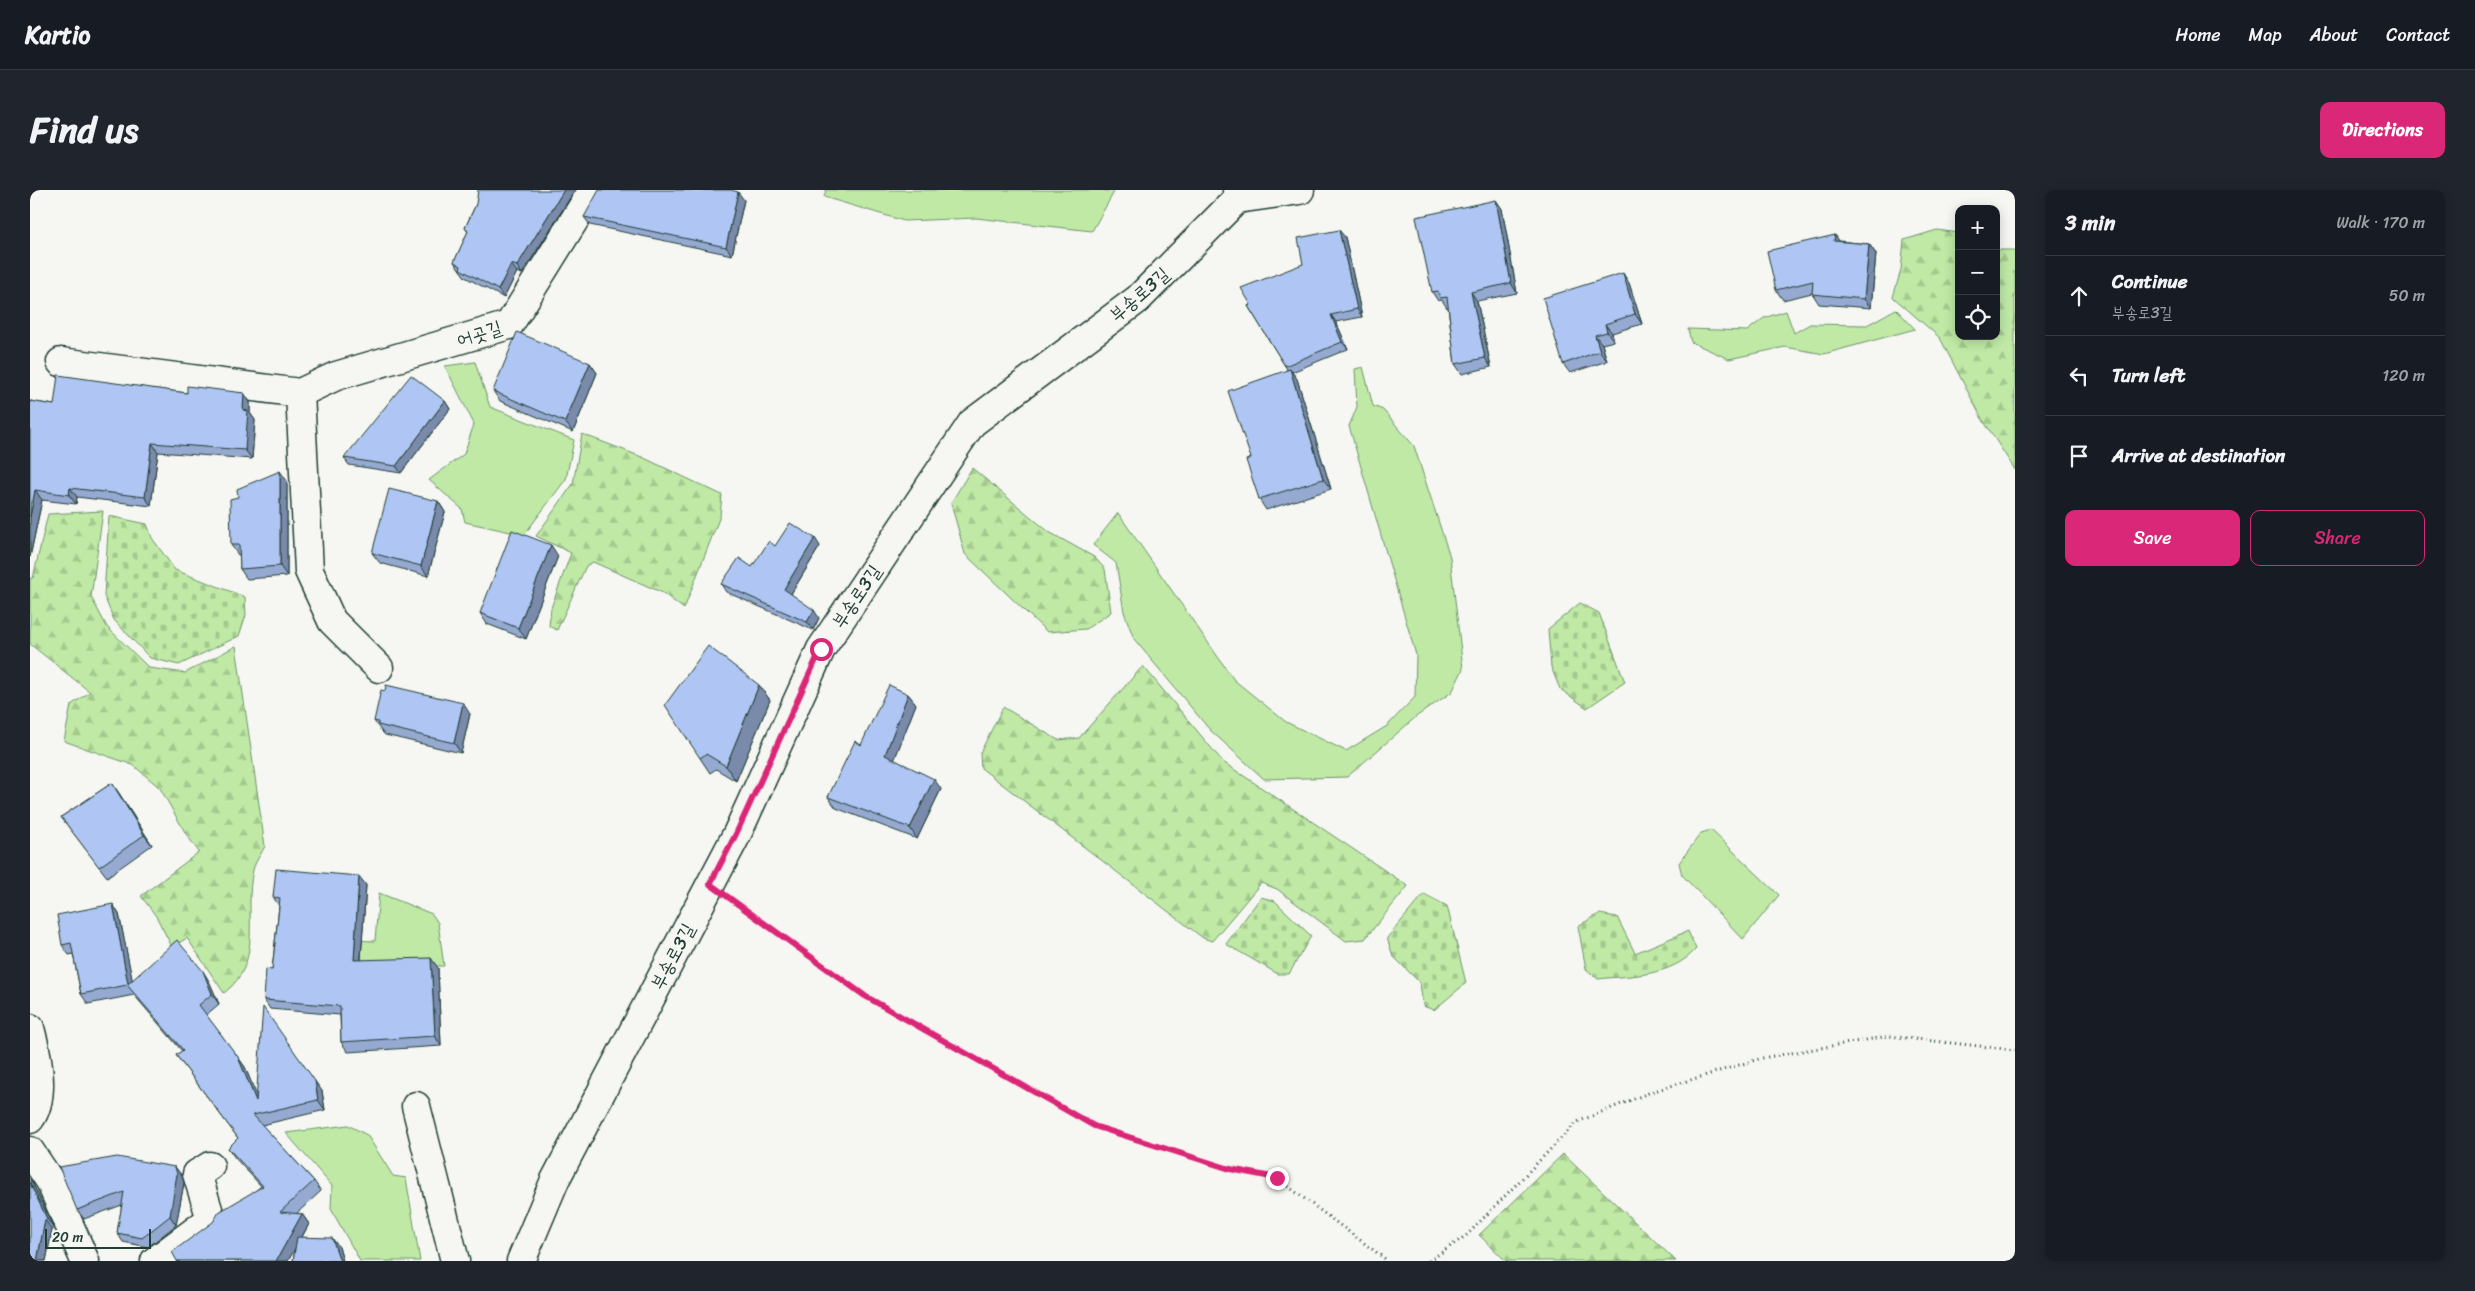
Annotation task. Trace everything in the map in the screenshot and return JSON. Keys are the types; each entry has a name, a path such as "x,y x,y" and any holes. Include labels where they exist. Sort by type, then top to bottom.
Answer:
{"street":[{"name":"어곳길","path":"300,394 336,376 508,325 593,190"},
{"path":"1237,194 1300,190"},
{"name":"부송로3길","path":"521,1261 556,1180 741,825 821,649 972,423 1138,299 1237,194"},
{"path":"61,362 300,394 309,571 332,621 379,668"},
{"path":"30,1028 38,1056 37,1110 30,1119"},
{"path":"416,1106 455,1261"},
{"path":"30,1151 50,1181 85,1261"},
{"path":"155,1261 211,1219 197,1174 210,1166"}],"path":[{"path":"710,884 865,996 1094,1126 1230,1169 1277,1178 1378,1256 1388,1261"},
{"path":"1429,1261 1467,1235 1578,1122 1651,1092 1762,1058 1889,1036 2015,1050"},
{"path":"1378,1256 1378,1261"}],"green space":[{"path":"826,190 1101,190 1114,192 1092,231 976,218 904,221 824,197"},
{"path":"1937,230 1955,232 1955,340 2000,340 2000,250 2015,250 2015,470 1981,417 1940,338 1893,297 1901,270 1904,240"},
{"path":"1896,309 1915,329 1824,354 1785,347 1729,359 1691,342 1688,329 1747,331 1764,318 1786,311 1794,333 1810,324 1867,325"},
{"path":"475,362 490,407 574,440 566,479 524,535 465,522 462,509 429,480 464,454 474,424 445,366"},
{"path":"1363,367 1373,406 1383,410 1414,446 1450,557 1463,669 1452,692 1417,716 1347,777 1264,779 1210,730 1134,639 1124,612 1116,563 1093,545 1118,513 1234,680 1286,722 1346,751 1387,726 1415,697 1416,655 1349,426 1357,407 1355,369"},
{"path":"582,434 642,457 722,495 720,516 684,609 663,593 593,562 586,566 557,630 549,626 551,608 571,553 536,536 573,484"},
{"path":"972,468 1049,532 1094,557 1105,569 1111,612 1086,629 1047,632 965,554 951,503"},
{"path":"103,511 91,597 107,627 149,668 185,673 236,646 265,846 253,870 249,952 237,981 224,993 187,938 172,947 156,916 141,896 199,852 186,834 160,788 133,765 64,741 71,705 90,692 30,644 30,578 33,578 48,514"},
{"path":"109,516 147,524 152,538 175,570 245,597 246,615 239,636 179,665 150,658 114,620 104,596"},
{"path":"1580,603 1599,613 1625,682 1587,708 1560,689 1551,667 1548,629"},
{"path":"1143,666 1223,762 1408,886 1365,939 1346,941 1277,889 1261,883 1212,941 1203,938 981,768 980,753 1003,707 1058,740 1079,738"},
{"path":"1711,830 1779,895 1743,939 1682,875 1679,863 1701,833"},
{"path":"379,893 432,914 438,923 444,966 345,966 348,940 375,941"},
{"path":"1424,894 1447,906 1466,983 1434,1010 1423,1006 1420,983 1393,956 1387,938"},
{"path":"1261,897 1275,901 1311,936 1289,974 1278,974 1226,944"},
{"path":"1599,914 1617,917 1635,953 1688,931 1696,949 1675,965 1663,970 1638,975 1598,979 1586,969 1578,926"},
{"path":"348,1125 367,1135 393,1176 406,1178 420,1261 360,1261 331,1209 332,1186 286,1133"},
{"path":"1563,1154 1676,1261 1506,1261 1479,1235"}],"building":[{"path":"478,190 564,190 517,266 511,264 498,290 460,269 461,266 454,262 468,231 465,228 476,204"},
{"path":"599,190 731,190 738,192 726,247 584,217"},
{"path":"1496,200 1511,283 1471,292 1485,358 1455,364 1447,297 1440,298 1438,291 1432,292 1416,217"},
{"path":"1339,230 1357,309 1331,315 1342,342 1285,366 1248,306 1251,305 1241,288 1303,264 1298,238"},
{"path":"1835,235 1834,241 1869,244 1864,299 1812,294 1813,281 1776,290 1767,251"},
{"path":"1623,273 1635,314 1605,324 1607,332 1595,335 1600,351 1563,364 1543,298"},
{"path":"517,332 590,363 565,422 493,391"},
{"path":"1290,369 1323,479 1259,499 1246,460 1251,458 1228,391"},
{"path":"58,375 187,393 187,386 244,393 243,410 248,411 245,450 152,443 145,497 70,488 69,495 35,490 30,517 30,401 54,405"},
{"path":"411,375 445,401 396,466 344,458"},
{"path":"280,471 280,566 240,569 239,545 231,545 230,499 238,497 237,489"},
{"path":"389,489 438,501 421,566 372,553"},
{"path":"790,523 815,538 784,589 814,610 807,622 721,584 739,558 752,567 769,541 775,546"},
{"path":"512,530 551,545 518,628 480,613"},
{"path":"708,646 759,685 726,766 706,754 700,758 665,705"},
{"path":"386,685 463,703 454,743 378,725 378,722 374,721 381,690 385,691"},
{"path":"889,685 908,694 885,755 934,779 910,828 828,797 855,741 861,745"},
{"path":"112,783 144,835 99,867 61,817"},
{"path":"276,869 359,876 354,960 431,958 435,1036 341,1042 340,1006 264,1000 266,969 272,970 280,898 273,897"},
{"path":"113,904 128,984 177,940 203,971 212,994 199,1005 238,1057 256,1101 263,1007 315,1081 318,1100 253,1115 314,1181 280,1212 302,1214 276,1261 177,1261 172,1252 213,1222 219,1212 263,1186 228,1148 238,1138 176,1055 183,1050 127,985 81,994 71,943 62,945 57,915"},
{"path":"117,1157 175,1167 177,1174 170,1216 142,1238 117,1233 124,1192 77,1210 59,1167"},
{"path":"30,1183 47,1219 45,1220 37,1261 30,1261"},
{"path":"297,1237 332,1238 340,1261 293,1261"}],"route":[{"path":"821,649 736,834 710,884 865,996 1094,1126 1230,1169 1277,1178"}]}
